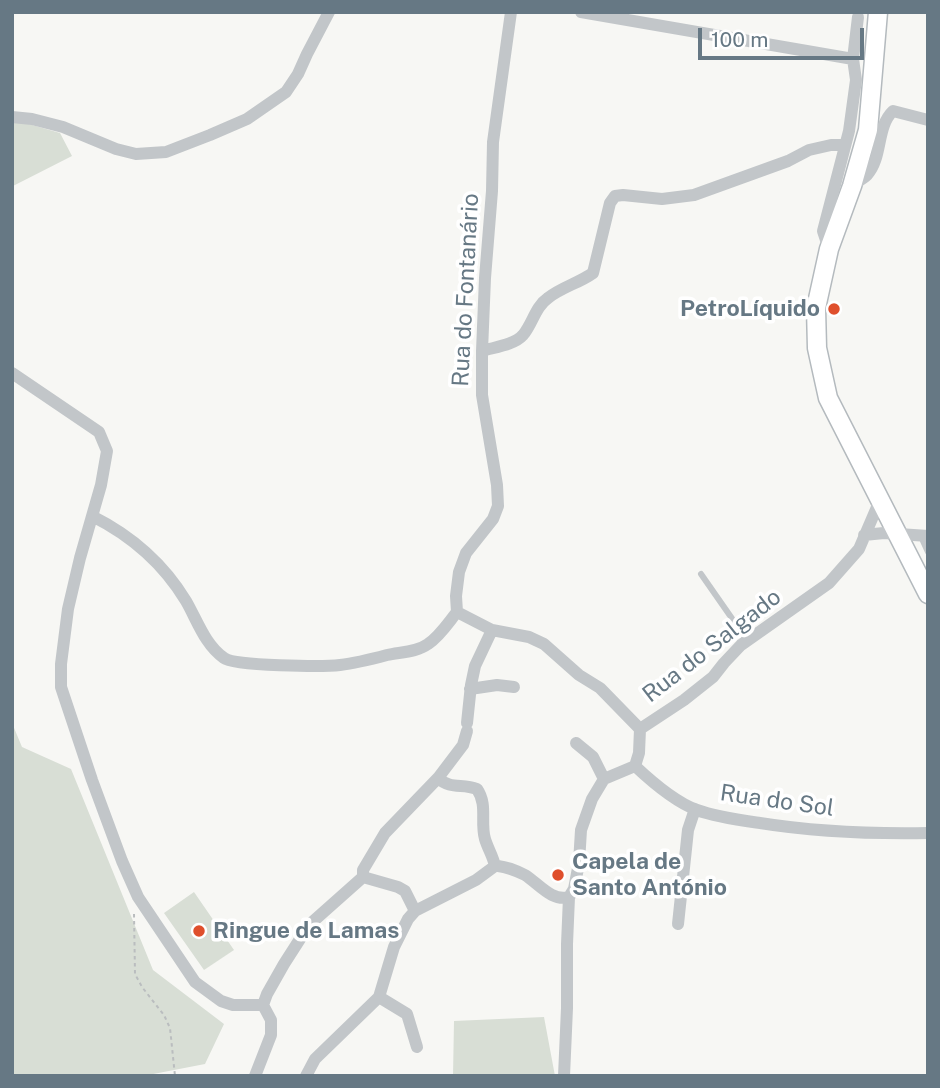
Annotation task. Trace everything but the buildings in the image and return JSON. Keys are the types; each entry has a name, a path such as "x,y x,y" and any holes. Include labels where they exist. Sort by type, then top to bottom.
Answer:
{"main road":[{"path":"878,16 868,130 852,186 829,249 816,308 817,348 828,398 928,594"}],"street":[{"path":"12,117 63,127 126,152 166,152 247,119 286,92 329,12"},
{"name":"Rua do Fontanário","path":"457,612 459,572 466,553 493,519 498,506 482,396 482,351 493,142 511,12"},
{"path":"580,12 853,59"},
{"path":"829,249 823,231 849,131 856,80 853,59 858,17"},
{"path":"852,186 867,175 874,161 886,117 893,111 928,120"},
{"path":"482,351 519,338 546,299 593,273 610,203 615,196 662,199 694,195 809,150 845,145"},
{"path":"12,373 99,432 107,451 101,485 68,610 61,687 121,861 138,897 195,982 220,1001 233,1005 263,1005"},
{"name":"Rua do Salgado","path":"640,729 713,677 747,640 829,583 859,549 880,500"},
{"path":"92,516 115,527 164,570 215,651 227,661 338,666 409,652 428,645 457,612 492,630 529,637 544,644 600,688 640,729 639,753 635,766 604,779 592,799 581,830 579,863 569,897 564,1076"},
{"path":"864,535 884,533 926,540"},
{"path":"255,1076 271,1035 271,1020 263,1005 278,974 309,925 363,877 363,870 385,833 438,778 463,746 475,666 492,630"},
{"path":"470,689 497,685 514,687"},
{"path":"576,743 593,757 604,779"},
{"name":"Rua do Sol","path":"635,766 659,788 695,809 741,820 797,829 888,834 928,833"},
{"path":"438,778 449,786 470,786 478,789 484,802 485,839 494,857 495,866"},
{"path":"678,924 688,830 695,809"},
{"path":"306,1076 316,1059 379,997 399,936 415,911 476,880 495,866 523,874 554,897 569,897"},
{"path":"363,877 405,891 415,911"},
{"path":"379,997 407,1014 418,1046"}],"lane":[{"path":"926,540 928,552"},
{"path":"701,574 747,640"}],"path":[{"path":"134,915 135,974 170,1028 176,1076"}],"shaded area":[{"path":"22,122 60,133 72,156 13,186 12,123"},
{"path":"12,723 22,747 71,769 153,970 224,1024 205,1064 143,1076 12,1076"},
{"name":"Ringue de Lamas","path":"194,892 234,950 204,970 164,913"},
{"path":"544,1017 555,1076 453,1076 454,1021"}],"place":[{"name":"PetroLíquido","path":"834,309"},
{"name":"Capela de Santo António","path":"558,875"},
{"name":"Ringue de Lamas","path":"199,931"}]}
